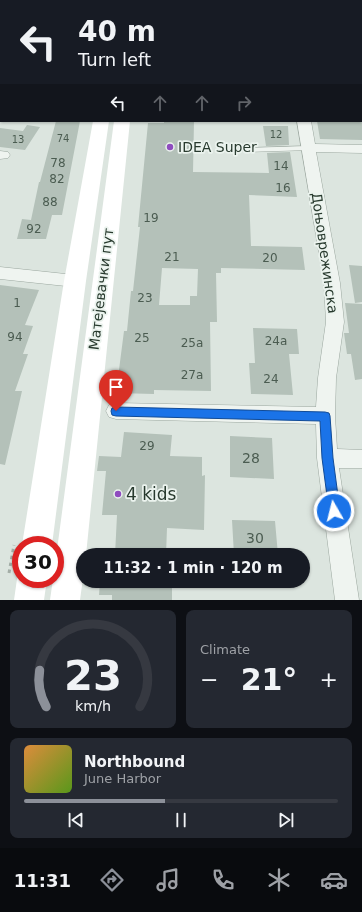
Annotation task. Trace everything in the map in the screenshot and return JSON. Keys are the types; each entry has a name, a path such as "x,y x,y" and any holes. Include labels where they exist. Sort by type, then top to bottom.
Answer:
{"main road":[{"name":"Матејевачки пут","path":"38,536 75,281 101,122"},
{"name":"Матејевачки пут","path":"65,600 122,122"},
{"path":"29,600 31,588"}],"street":[{"name":"Доњоврежинска","path":"304,122 332,283 335,322 327,378 325,416 327,458 347,600"},
{"path":"308,148 362,148"},
{"path":"0,273 75,281"},
{"path":"116,411 325,416"},
{"path":"327,458 362,459"}],"lane":[{"path":"245,150 308,148"}],"building":[{"path":"56,122 80,122 62,215 52,215 46,239 17,239 22,219 31,220"},
{"path":"194,122 193,172 269,173 267,153 290,152 297,197 249,195 251,246 302,247 305,270 221,268 221,273 216,273 217,322 210,322 211,391 154,390 154,394 116,393 124,331 127,331 131,291 133,291 140,227 138,227 148,123","holes":["162,268 198,269 197,296 190,296 190,305 159,305"]},
{"path":"317,122 362,122 362,140 320,139"},
{"path":"27,125 40,127 25,150 0,147 0,128 23,131"},
{"path":"263,126 288,126 289,145 266,146"},
{"path":"349,265 362,266 362,302 355,303"},
{"path":"0,285 39,290 25,325 33,326 23,354 28,354 15,391 22,391 5,465 0,464"},
{"path":"345,303 362,304 362,379 355,380 351,354 347,354 344,333 349,333"},
{"path":"253,328 297,329 299,354 289,354 293,395 251,394 249,363 255,363"},
{"path":"124,432 172,435 170,456 202,457 202,476 205,475 204,530 167,528 166,548 115,548 117,515 102,515 106,471 97,471 99,456 121,457"},
{"path":"230,436 272,438 274,479 230,477"},
{"path":"232,520 275,521 277,548 234,548"},
{"path":"100,588 172,588 172,600 112,600 112,595 99,595"}],"place":[{"name":"IDEA Super","path":"170,147"},
{"name":"4 kids","path":"118,494"}],"route":[{"path":"116,411 325,416 327,458 334,511"}]}
